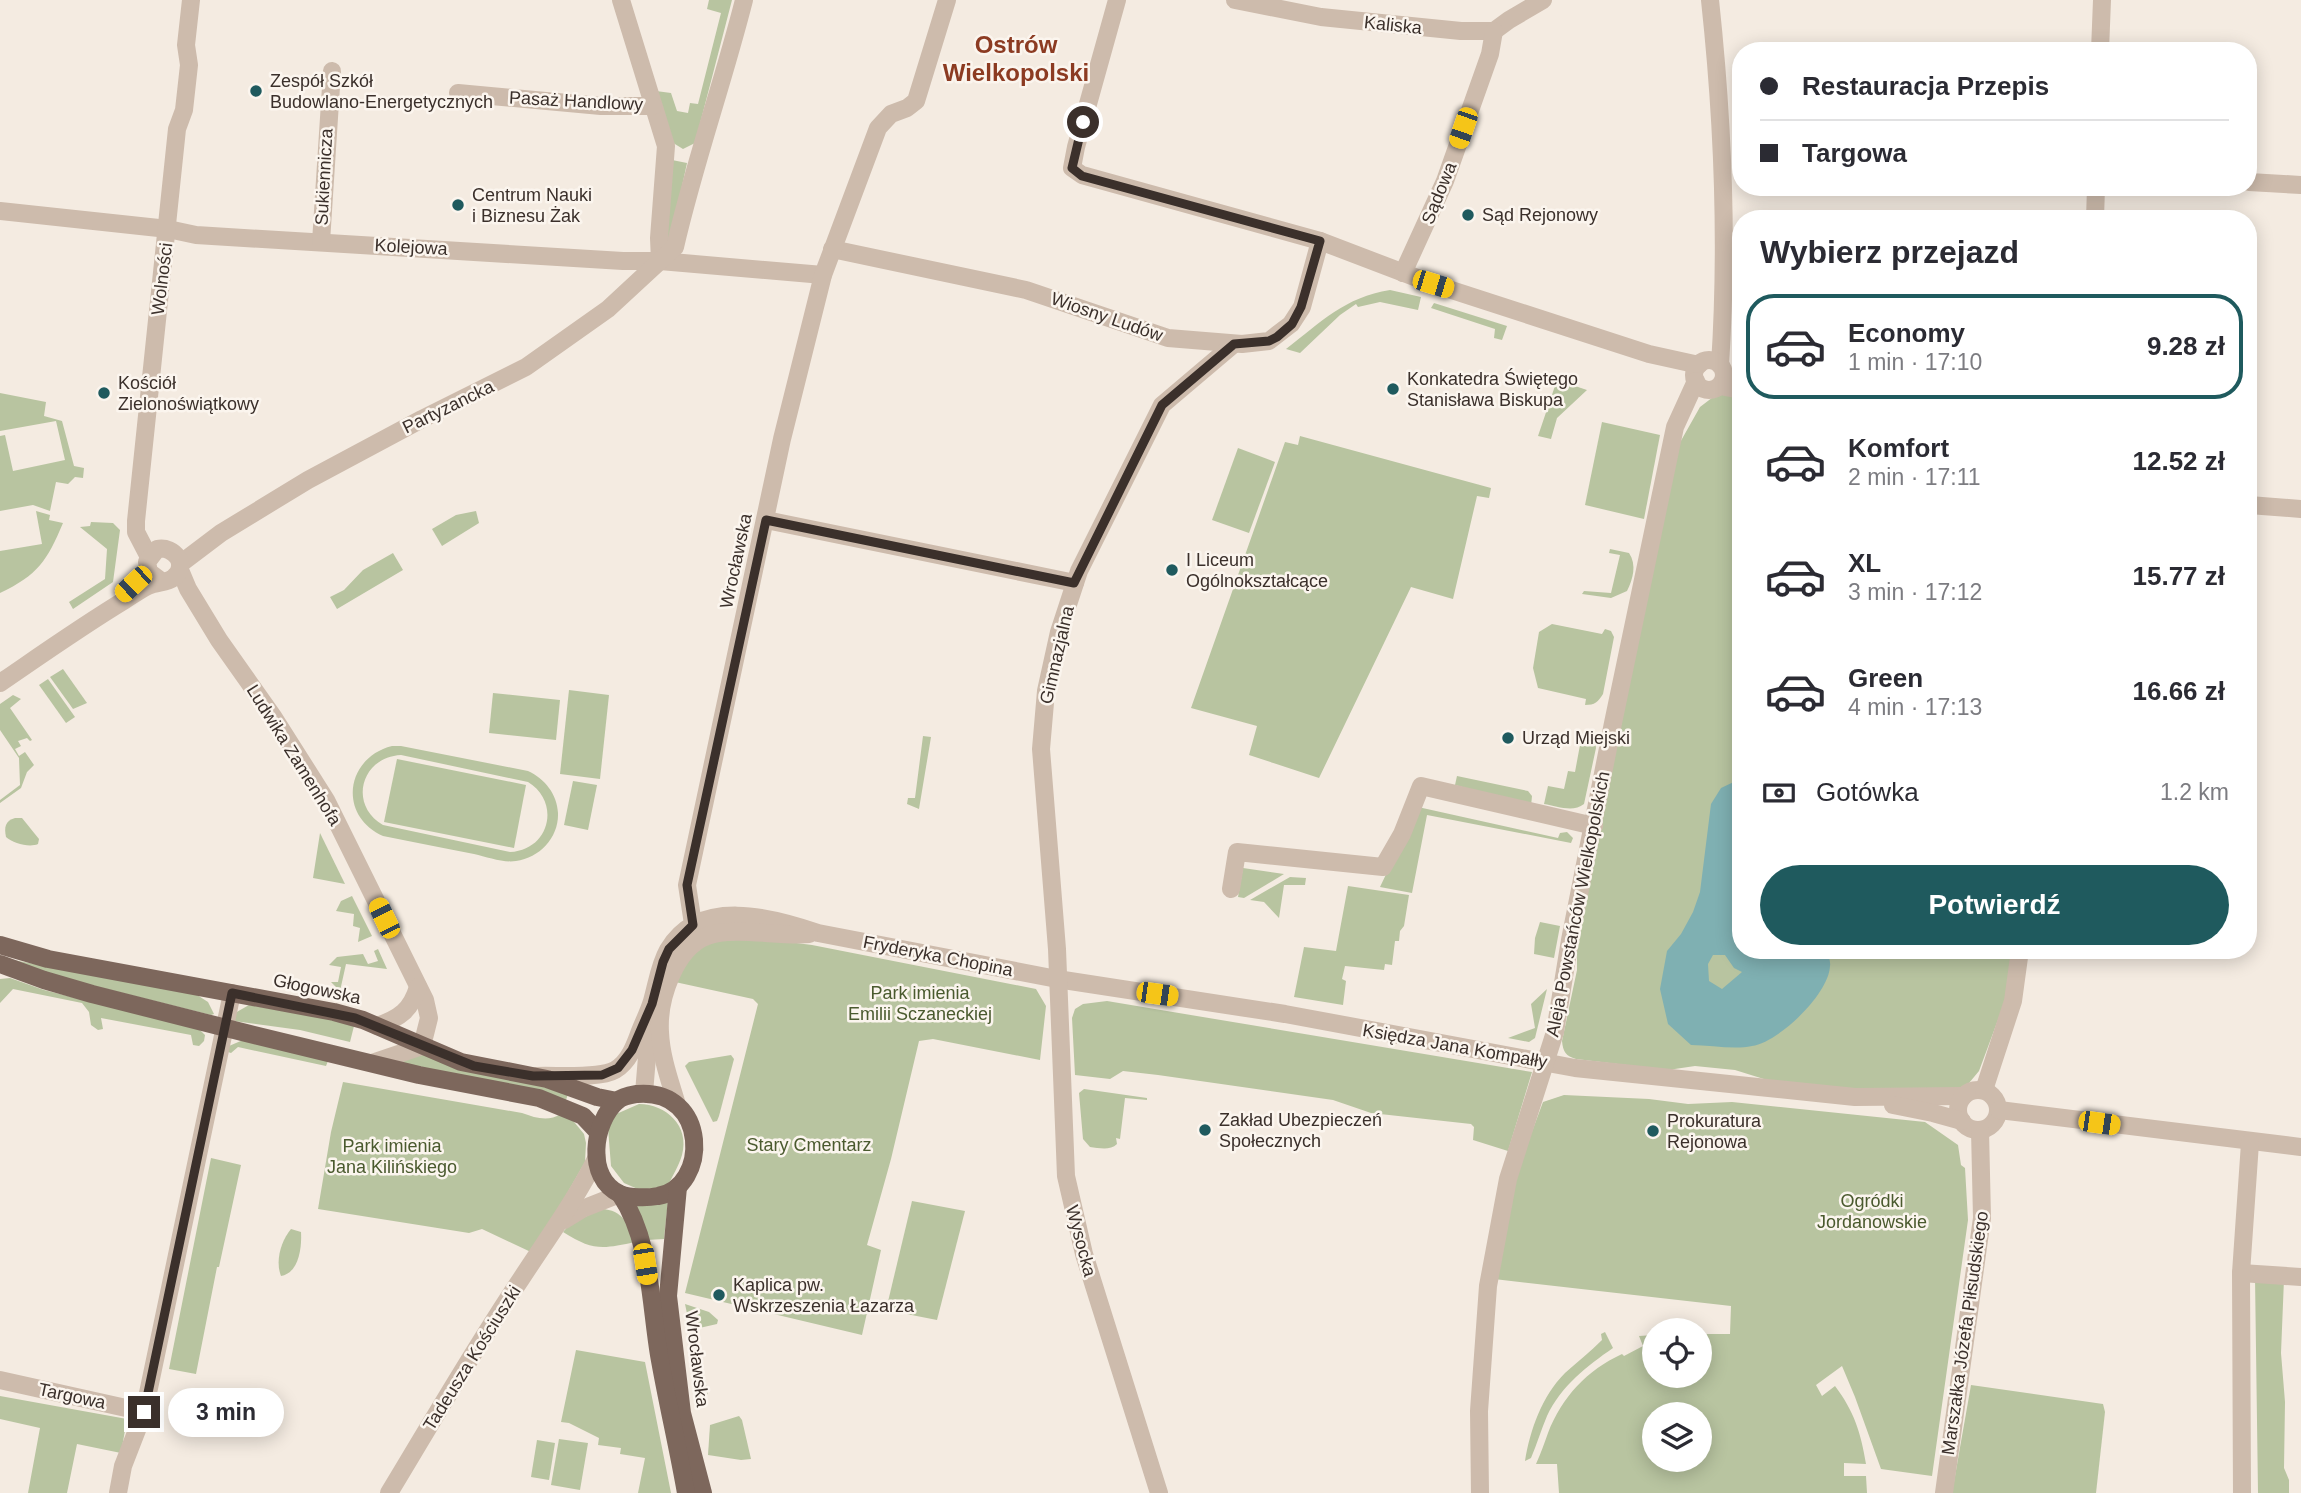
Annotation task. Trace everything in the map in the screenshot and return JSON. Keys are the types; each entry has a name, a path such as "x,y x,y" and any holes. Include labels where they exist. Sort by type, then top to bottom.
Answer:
{"main road":[{"name":"Głogowska","path":"0,945 48,959 334,1012 377,1026 474,1066 533,1076 617,1101"},
{"path":"0,964 92,994 428,1077 539,1098 583,1116 598,1132"},
{"path":"644,1093 659,1095 677,1105 689,1121 695,1141 692,1162 678,1187 658,1196 620,1194 604,1177 597,1157 598,1132 604,1118 617,1101 644,1093"},
{"name":"Wrocławska","path":"678,1187 668,1296 678,1389 703,1493"},
{"name":"Wrocławska","path":"620,1194 636,1223 642,1246 664,1385 686,1493"}],"street":[{"name":"Wolności","path":"148,562 135,527 177,129 186,99 189,65 186,45 191,0"},
{"path":"621,0 666,146 659,238 660,261"},
{"name":"Partyzancka","path":"0,683 172,569 186,549 221,533 318,474 526,367 608,309 674,247 699,149 725,74 744,0"},
{"name":"Wrocławska","path":"693,925 687,885 782,439 823,275 880,124 891,114 916,101 947,0"},
{"path":"1117,0 1072,168 1082,176 1320,241 1403,272 1649,354 1732,386"},
{"name":"Kaliska","path":"1236,0 1321,17 1419,29 1494,32"},
{"path":"1494,32 1508,20 1543,0"},
{"name":"Aleja Powstańców Wielkopolskich","path":"1479,1493 1479,1411 1488,1286 1508,1179 1555,1032 1570,940 1613,723 1677,418 1708,375 1724,304 1723,174 1710,0"},
{"path":"2100,42 2102,0"},
{"name":"Sądowa","path":"1403,272 1445,181 1490,54 1494,32"},
{"name":"Sukiennicza","path":"321,242 332,71"},
{"name":"Pasaż Handlowy","path":"458,93 601,106 653,106"},
{"path":"666,146 676,152 686,153 699,149"},
{"path":"2257,182 2301,185"},
{"name":"Kolejowa","path":"0,211 168,229 195,235 660,261 823,275"},
{"name":"Wiosny Ludów","path":"832,249 1026,290 1168,338 1234,344 1269,341 1292,324 1301,307 1320,241"},
{"name":"Gimnazjalna","path":"1058,979 1041,749 1046,691 1059,632 1074,583 1162,405 1234,344"},
{"path":"1708,375 1732,379"},
{"path":"2257,506 2301,509"},
{"path":"766,520 1074,583"},
{"path":"148,562 162,548 172,569"},
{"name":"Partyzancka","path":"100,615 148,562"},
{"name":"Ludwika Zamenhofa","path":"148,562 152,576 172,569 274,718 326,800 425,1000 429,1018 422,1046"},
{"path":"1231,889 1237,852 1383,867 1402,834 1421,786 1594,826"},
{"name":"Fryderyka Chopina","path":"693,925 716,916 793,924 818,933 1058,979"},
{"path":"533,1076 602,1075 618,1068 632,1050 652,1004 669,949 693,925"},
{"name":"Fryderyka Chopina","path":"677,1105 661,1044 660,1023 679,959 693,944 707,936 732,933 793,936 818,933"},
{"path":"1984,1090 2012,1001 2019,959"},
{"name":"Księdza Jana Kompałły","path":"1058,979 1285,1014 1545,1063 1855,1097 1934,1112 1962,1121"},
{"name":"Wysocka","path":"1058,979 1064,1148 1069,1196 1084,1254 1159,1493"},
{"path":"377,1026 402,1015 414,1001 418,987"},
{"path":"118,1493 123,1466 144,1412 232,993"},
{"path":"644,1093 652,1004"},
{"path":"372,1063 422,1046"},
{"path":"1973,1090 1984,1090 1995,1097 1999,1110 1995,1121 1980,1130 1967,1127 1958,1112 1963,1096 1973,1090"},
{"name":"Księdza Jana Kompałły","path":"1855,1097 1963,1096"},
{"path":"1999,1110 2250,1143 2301,1147"},
{"name":"Marszałka Józefa Piłsudskiego","path":"1944,1493 1981,1228 1983,1194 1980,1130"},
{"path":"2242,1493 2241,1273 2250,1143"},
{"name":"Tadeusza Kościuszki","path":"389,1493 522,1277 559,1224 597,1157"},
{"name":"Tadeusza Kościuszki","path":"559,1224 582,1209 620,1194"},
{"path":"2241,1273 2301,1277"},
{"name":"Targowa","path":"0,1380 144,1412"}],"green space":[{"path":"709,0 732,0 695,143 683,149 670,141 656,91 671,93 677,111 688,113 690,103 698,104 721,13 707,9"},
{"path":"672,160 687,163 669,247 665,250"},
{"path":"1390,290 1421,297 1418,310 1380,302 1358,307 1356,304 1340,315 1300,353 1286,349 1322,320 1347,305 1374,293"},
{"path":"1434,303 1507,326 1502,340 1494,338 1495,329 1431,308"},
{"path":"1557,380 1587,390 1557,418 1551,439 1538,436"},
{"path":"0,393 46,402 44,416 62,421 74,466 84,468 83,478 75,477 68,484 56,482 50,511 33,505 0,511 0,436 5,435 13,471 65,460 56,421 0,431"},
{"path":"1717,394 1732,396 1732,959 2012,959 2005,1001 1979,1071 1969,1083 1954,1091 1871,1091 1767,1080 1735,1070 1695,1066 1668,1070 1576,1059 1567,1055 1563,1048 1562,1041 1577,970 1577,941 1678,446 1700,407"},
{"path":"1602,422 1660,435 1644,519 1585,505"},
{"path":"1300,436 1491,488 1489,498 1477,496 1453,599 1411,587 1319,778 1249,755 1257,726 1191,708 1285,442 1298,445"},
{"path":"1238,448 1275,462 1249,533 1212,520"},
{"path":"36,511 50,515 49,520 63,523 40,566 24,580 0,593 0,551 42,544"},
{"path":"476,511 479,523 442,546 432,529 456,515"},
{"path":"91,522 113,523 120,530 113,582 73,609 69,602 105,579 107,549 80,527 90,526"},
{"path":"1610,549 1629,553 1633,562 1627,591 1611,598 1582,594 1584,591 1611,593 1620,555 1609,553"},
{"path":"393,553 403,570 337,609 330,597 344,590 363,570"},
{"path":"1552,624 1602,634 1605,629 1611,631 1614,637 1603,694 1596,702 1585,705 1586,699 1538,688 1533,668 1539,632"},
{"path":"63,669 87,703 73,709 50,677"},
{"path":"48,679 75,717 66,723 39,685"},
{"path":"569,690 609,695 600,779 560,774"},
{"path":"493,693 560,700 556,740 489,733"},
{"path":"13,695 21,699 10,708 32,740 27,738 18,741 21,746 15,749 19,756 25,752 34,765 27,772 21,788 0,803 0,800 20,785 19,758 0,730 0,704"},
{"path":"1588,732 1595,740 1596,748 1584,804 1570,808 1544,804 1548,786 1564,789 1568,771 1575,772 1580,745 1584,746"},
{"path":"923,736 931,737 919,809 907,804 908,798 915,798"},
{"path":"392,746 401,746 528,771 540,778 553,793 558,813 555,830 546,845 533,856 511,861 383,836 369,827 359,815 354,802 353,788 357,774 364,762 376,752","holes":["401,755 528,782 545,801 546,824 534,843 524,849 510,852 383,825 365,806 363,795 368,773 376,764"]},
{"path":"397,759 526,785 514,848 384,822"},
{"path":"1457,776 1528,791 1532,796 1531,806 1455,785"},
{"path":"573,781 597,785 588,830 564,825"},
{"path":"1418,807 1558,838 1560,833 1567,832 1573,838 1571,843 1427,815 1412,893 1380,887"},
{"path":"15,818 22,818 39,839 38,844 21,844 6,837 6,825"},
{"path":"320,833 345,884 313,878"},
{"path":"1243,868 1284,874 1244,898 1238,897"},
{"path":"1290,877 1306,878 1305,885 1284,885 1279,918 1264,902 1250,900"},
{"path":"1348,886 1409,895 1404,926 1400,931 1399,941 1395,941 1392,965 1385,964 1384,970 1345,966 1342,979 1346,981 1343,1005 1294,997 1304,947 1336,951"},
{"path":"352,896 372,936 358,942 360,928 353,926 354,914 336,911 341,901"},
{"path":"1540,922 1560,926 1554,958 1534,954"},
{"name":"Stary Cmentarz","path":"765,939 812,945 1036,989 1046,1006 1040,1060 933,1039 919,1041 867,1245 881,1250 862,1335 685,1293 758,1004 753,999 675,982 689,954 710,941"},
{"path":"378,949 387,969 346,964 340,991 331,982 338,982 341,967 329,965 337,957 363,954 368,964 378,961 374,951"},
{"path":"13,960 194,993 208,1002 214,1014 42,973"},
{"path":"10,978 44,990 199,1029 205,1035 204,1041 199,1046 193,1045 191,1035 101,1018 103,1029 98,1030 91,1025 89,1012 82,1003 13,989 0,1003 0,979"},
{"path":"1547,989 1535,1038 1529,1042 1508,1038 1535,1028 1531,1004"},
{"path":"1107,1001 1532,1072 1508,1151 1473,1140 1474,1127 1471,1124 1371,1113 1333,1100 1158,1075 1123,1071 1110,1079 1075,1075 1072,1018 1075,1009 1083,1004"},
{"path":"249,1005 337,1020 354,1026 350,1042 300,1030 234,1021 235,1013"},
{"path":"243,1040 328,1061 326,1066 238,1047 231,1053 228,1052 229,1046"},
{"path":"415,1050 568,1094 566,1100 395,1062"},
{"path":"731,1055 734,1059 719,1116 717,1121 713,1122 685,1066 689,1062"},
{"name":"Park imienia Jana Kilińskiego","path":"343,1082 542,1118 561,1114 570,1117 584,1134 585,1162 533,1253 482,1229 469,1233 318,1209 331,1132"},
{"path":"1084,1089 1147,1098 1125,1098 1120,1139 1116,1138 1117,1144 1111,1148 1090,1147 1083,1139 1079,1093"},
{"name":"Ogródki Jordanowskie","path":"1564,1095 1649,1099 1688,1104 1732,1102 1925,1122 1958,1145 1961,1165 1965,1168 1968,1220 1932,1476 1881,1469 1842,1366 1816,1385 1822,1396 1835,1386 1852,1413 1866,1464 1844,1463 1844,1476 1866,1476 1867,1493 1559,1493 1557,1464 1536,1464 1554,1420 1577,1386 1609,1361 1642,1347 1642,1388 1712,1388 1712,1334 1730,1334 1731,1306 1494,1279 1514,1180 1543,1102"},
{"path":"639,1104 667,1112 679,1126 684,1144 682,1155 668,1186 640,1190 624,1183 611,1166 608,1128 614,1115"},
{"path":"211,1158 241,1165 196,1374 169,1369"},
{"path":"634,1201 668,1201 664,1239 646,1240"},
{"path":"912,1201 965,1211 937,1320 886,1310"},
{"path":"601,1209 620,1215 636,1242 598,1247 582,1243 563,1232 569,1225"},
{"path":"291,1229 301,1232 300,1252 296,1265 281,1276 280,1251"},
{"path":"2255,1277 2284,1279 2281,1353 2285,1402 2284,1468 2289,1480 2289,1493 2258,1493"},
{"path":"685,1304 709,1312 718,1320 717,1324 695,1329 708,1395 701,1381"},
{"path":"1605,1332 1613,1348 1567,1386 1547,1416 1531,1458 1525,1461 1530,1437 1550,1392 1565,1373 1602,1340 1601,1334"},
{"path":"576,1350 645,1362 671,1493 638,1493 645,1458 620,1454 621,1448 598,1445 599,1438 569,1423 561,1422"},
{"path":"1971,1385 2103,1404 2105,1412 2096,1493 1952,1493"},
{"path":"0,1396 127,1419 121,1453 77,1444 67,1493 28,1493 40,1428 0,1419"},
{"path":"739,1416 751,1459 708,1455 710,1425"},
{"path":"559,1439 588,1443 580,1490 551,1485"},
{"path":"537,1440 555,1443 549,1480 531,1477"}],"water":[{"path":"1732,783 1732,959 1829,959 1830,963 1821,990 1801,1015 1775,1036 1752,1046 1691,1045 1668,1024 1660,989 1667,951 1681,934 1700,892 1711,804 1721,788","holes":["1713,955 1725,955 1734,968 1742,972 1722,989 1709,981 1708,964"]}],"place":[{"name":"Zespół Szkół Budowlano-Energetycznych","path":"256,91"},
{"name":"Centrum Nauki i Biznesu Żak","path":"458,205"},
{"name":"Sąd Rejonowy","path":"1468,215"},
{"name":"Konkatedra Świętego Stanisława Biskupa","path":"1393,389"},
{"name":"Kościół Zielonoświątkowy","path":"104,393"},
{"name":"I Liceum Ogólnokształcące","path":"1172,570"},
{"name":"Urząd Miejski","path":"1508,738"},
{"name":"Zakład Ubezpieczeń Społecznych","path":"1205,1130"},
{"name":"Prokuratura Rejonowa","path":"1653,1131"},
{"name":"Kaplica pw. Wskrzeszenia Łazarza","path":"719,1295"}],"district":[{"name":"Ostrów Wielkopolski","path":"1016,58"}],"route":[{"path":"144,1412 232,993 363,1020 461,1062 488,1069 533,1076 602,1075 618,1068 627,1059 637,1040 652,1004 669,949 679,936 693,925 687,885 766,520 1074,583 1159,411 1167,400 1234,344 1269,341 1292,324 1301,307 1320,241 1082,176 1072,168 1083,122"}],"park label":[{"name":"Park imienia Emilii Sczaneckiej","path":"920,1003"}]}
